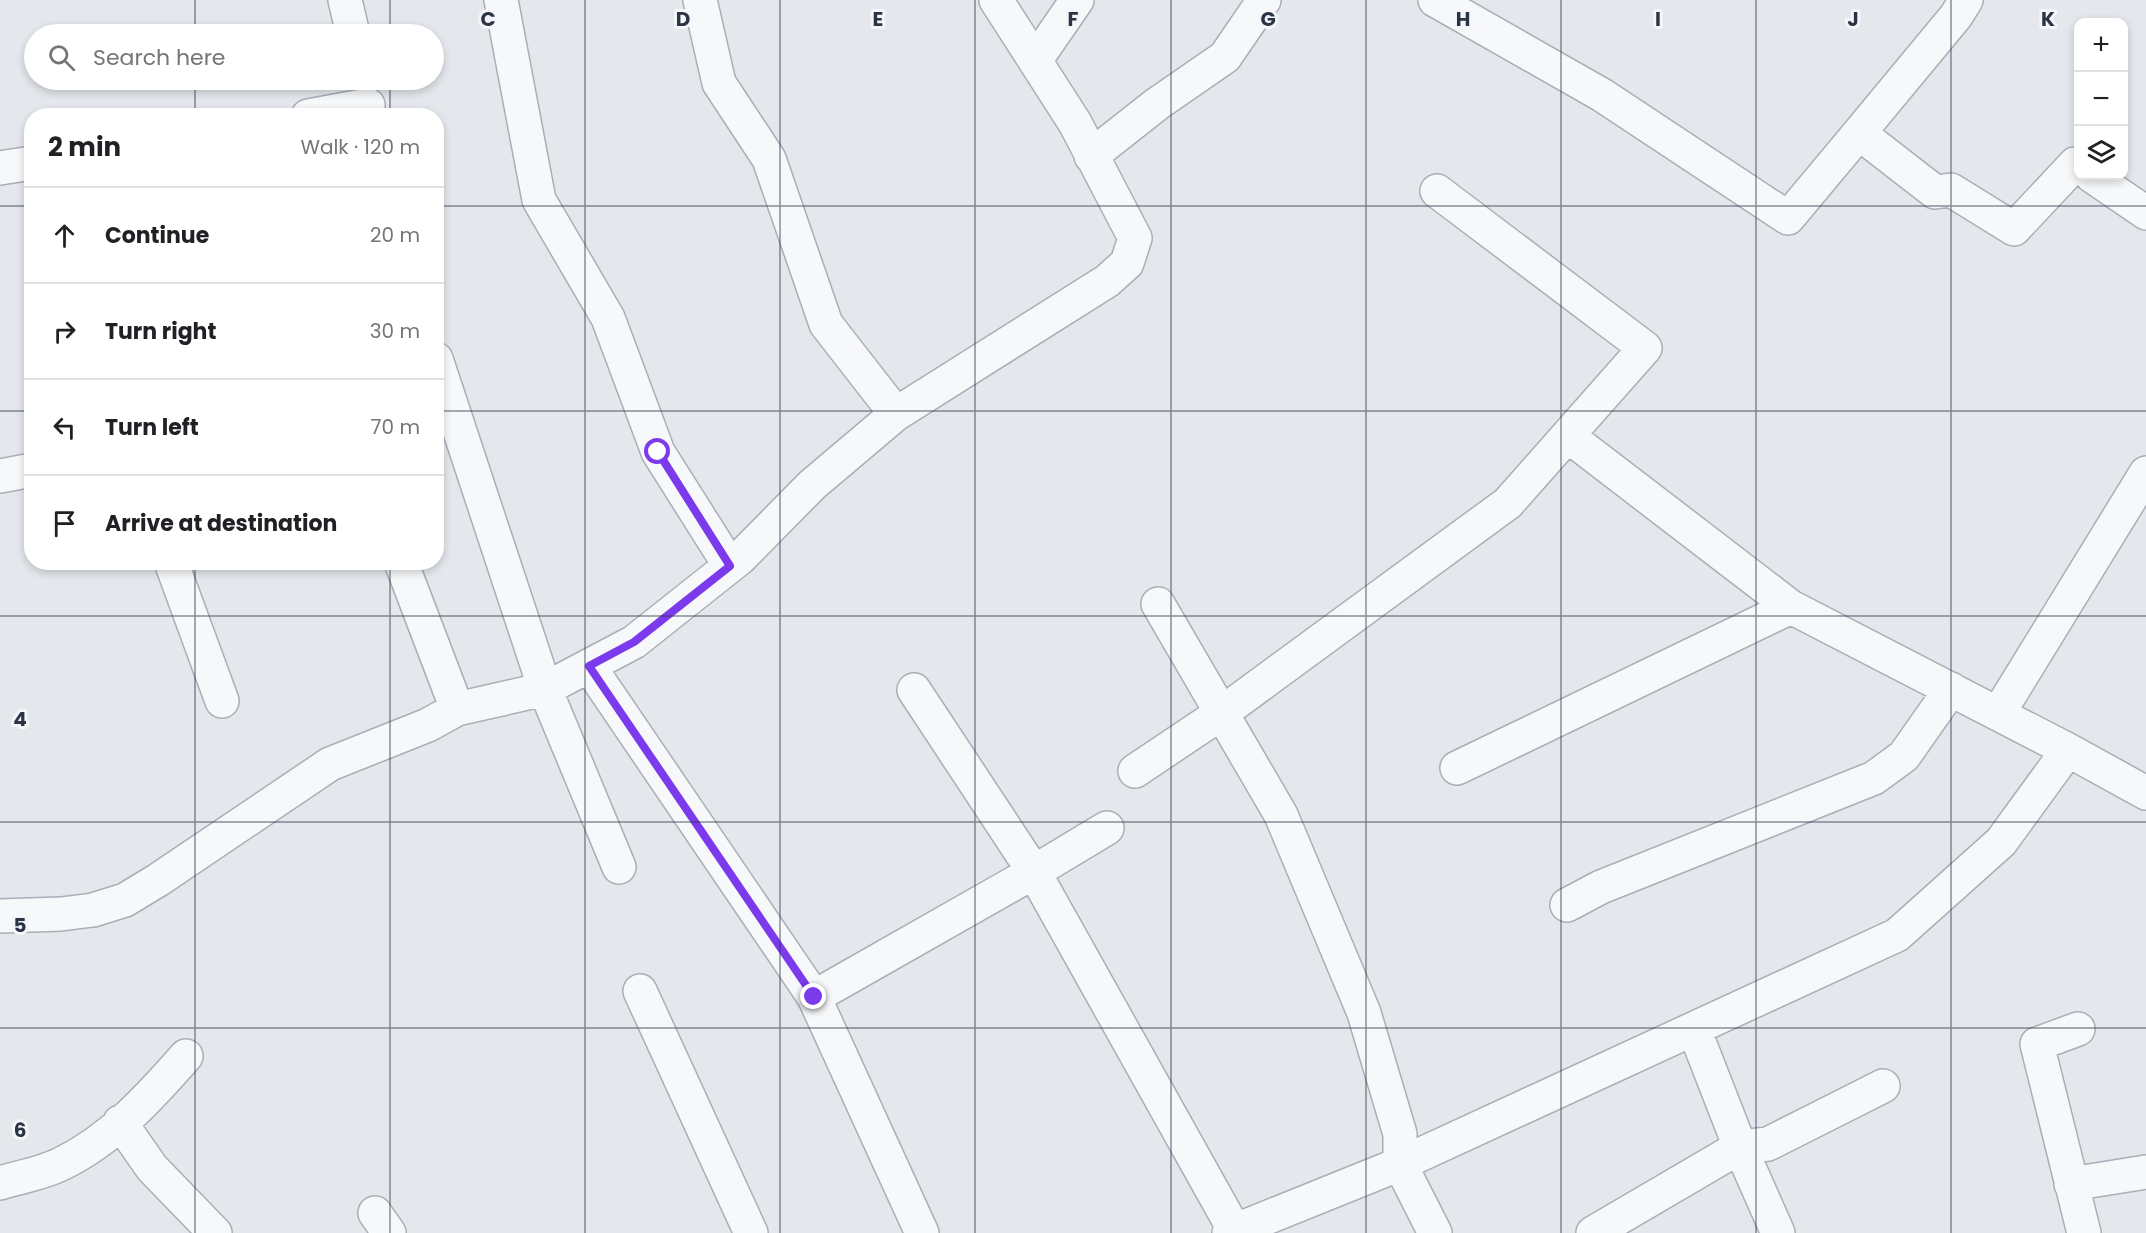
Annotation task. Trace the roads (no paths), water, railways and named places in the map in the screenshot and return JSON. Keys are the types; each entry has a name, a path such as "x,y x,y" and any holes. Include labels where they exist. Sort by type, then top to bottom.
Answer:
{"street":[{"path":"345,0 350,24"},
{"path":"501,0 539,200 608,318 658,452 730,566"},
{"path":"700,0 720,83 769,159 826,324 896,414"},
{"path":"0,916 82,911 125,900 330,764 428,725 457,709 545,689 634,642 730,566 812,485 896,414 1107,281 1127,263 1135,238 1075,123 996,0"},
{"path":"1035,61 1077,0"},
{"path":"1091,156 1157,104 1225,57 1264,0"},
{"path":"1435,0 1602,95 1788,218 1956,16 1966,0"},
{"path":"338,108 367,100"},
{"path":"1859,133 1935,192 1951,190 2014,229 2074,165"},
{"path":"0,168 24,164"},
{"path":"2098,180 2146,213"},
{"path":"1135,771 1223,712 1508,503 1645,348 1437,191"},
{"path":"444,383 545,689 618,867"},
{"path":"1568,436 1791,607 2068,750 2146,793"},
{"path":"0,476 24,472"},
{"path":"1998,714 2146,473"},
{"path":"174,570 222,701"},
{"path":"404,570 457,709"},
{"path":"1158,604 1281,815 1364,1013 1400,1134 1400,1164 1435,1233"},
{"path":"1457,768 1791,607"},
{"path":"589,666 814,997 922,1233"},
{"path":"1567,905 1601,887 1874,778 1904,756 1951,689"},
{"path":"914,690 1034,872 1232,1232 1400,1164 1897,935 2001,842 2068,750"},
{"path":"814,997 1107,828"},
{"path":"640,991 751,1233"},
{"path":"1694,1029 1740,1147 1778,1233"},
{"path":"2078,1029 2037,1044 2084,1233"},
{"path":"0,1183 59,1165 95,1145 154,1092 186,1056"},
{"path":"1593,1233 1740,1147 1768,1144 1883,1086"},
{"path":"120,1122 152,1168 215,1233"},
{"path":"2071,1184 2146,1172"}]}
